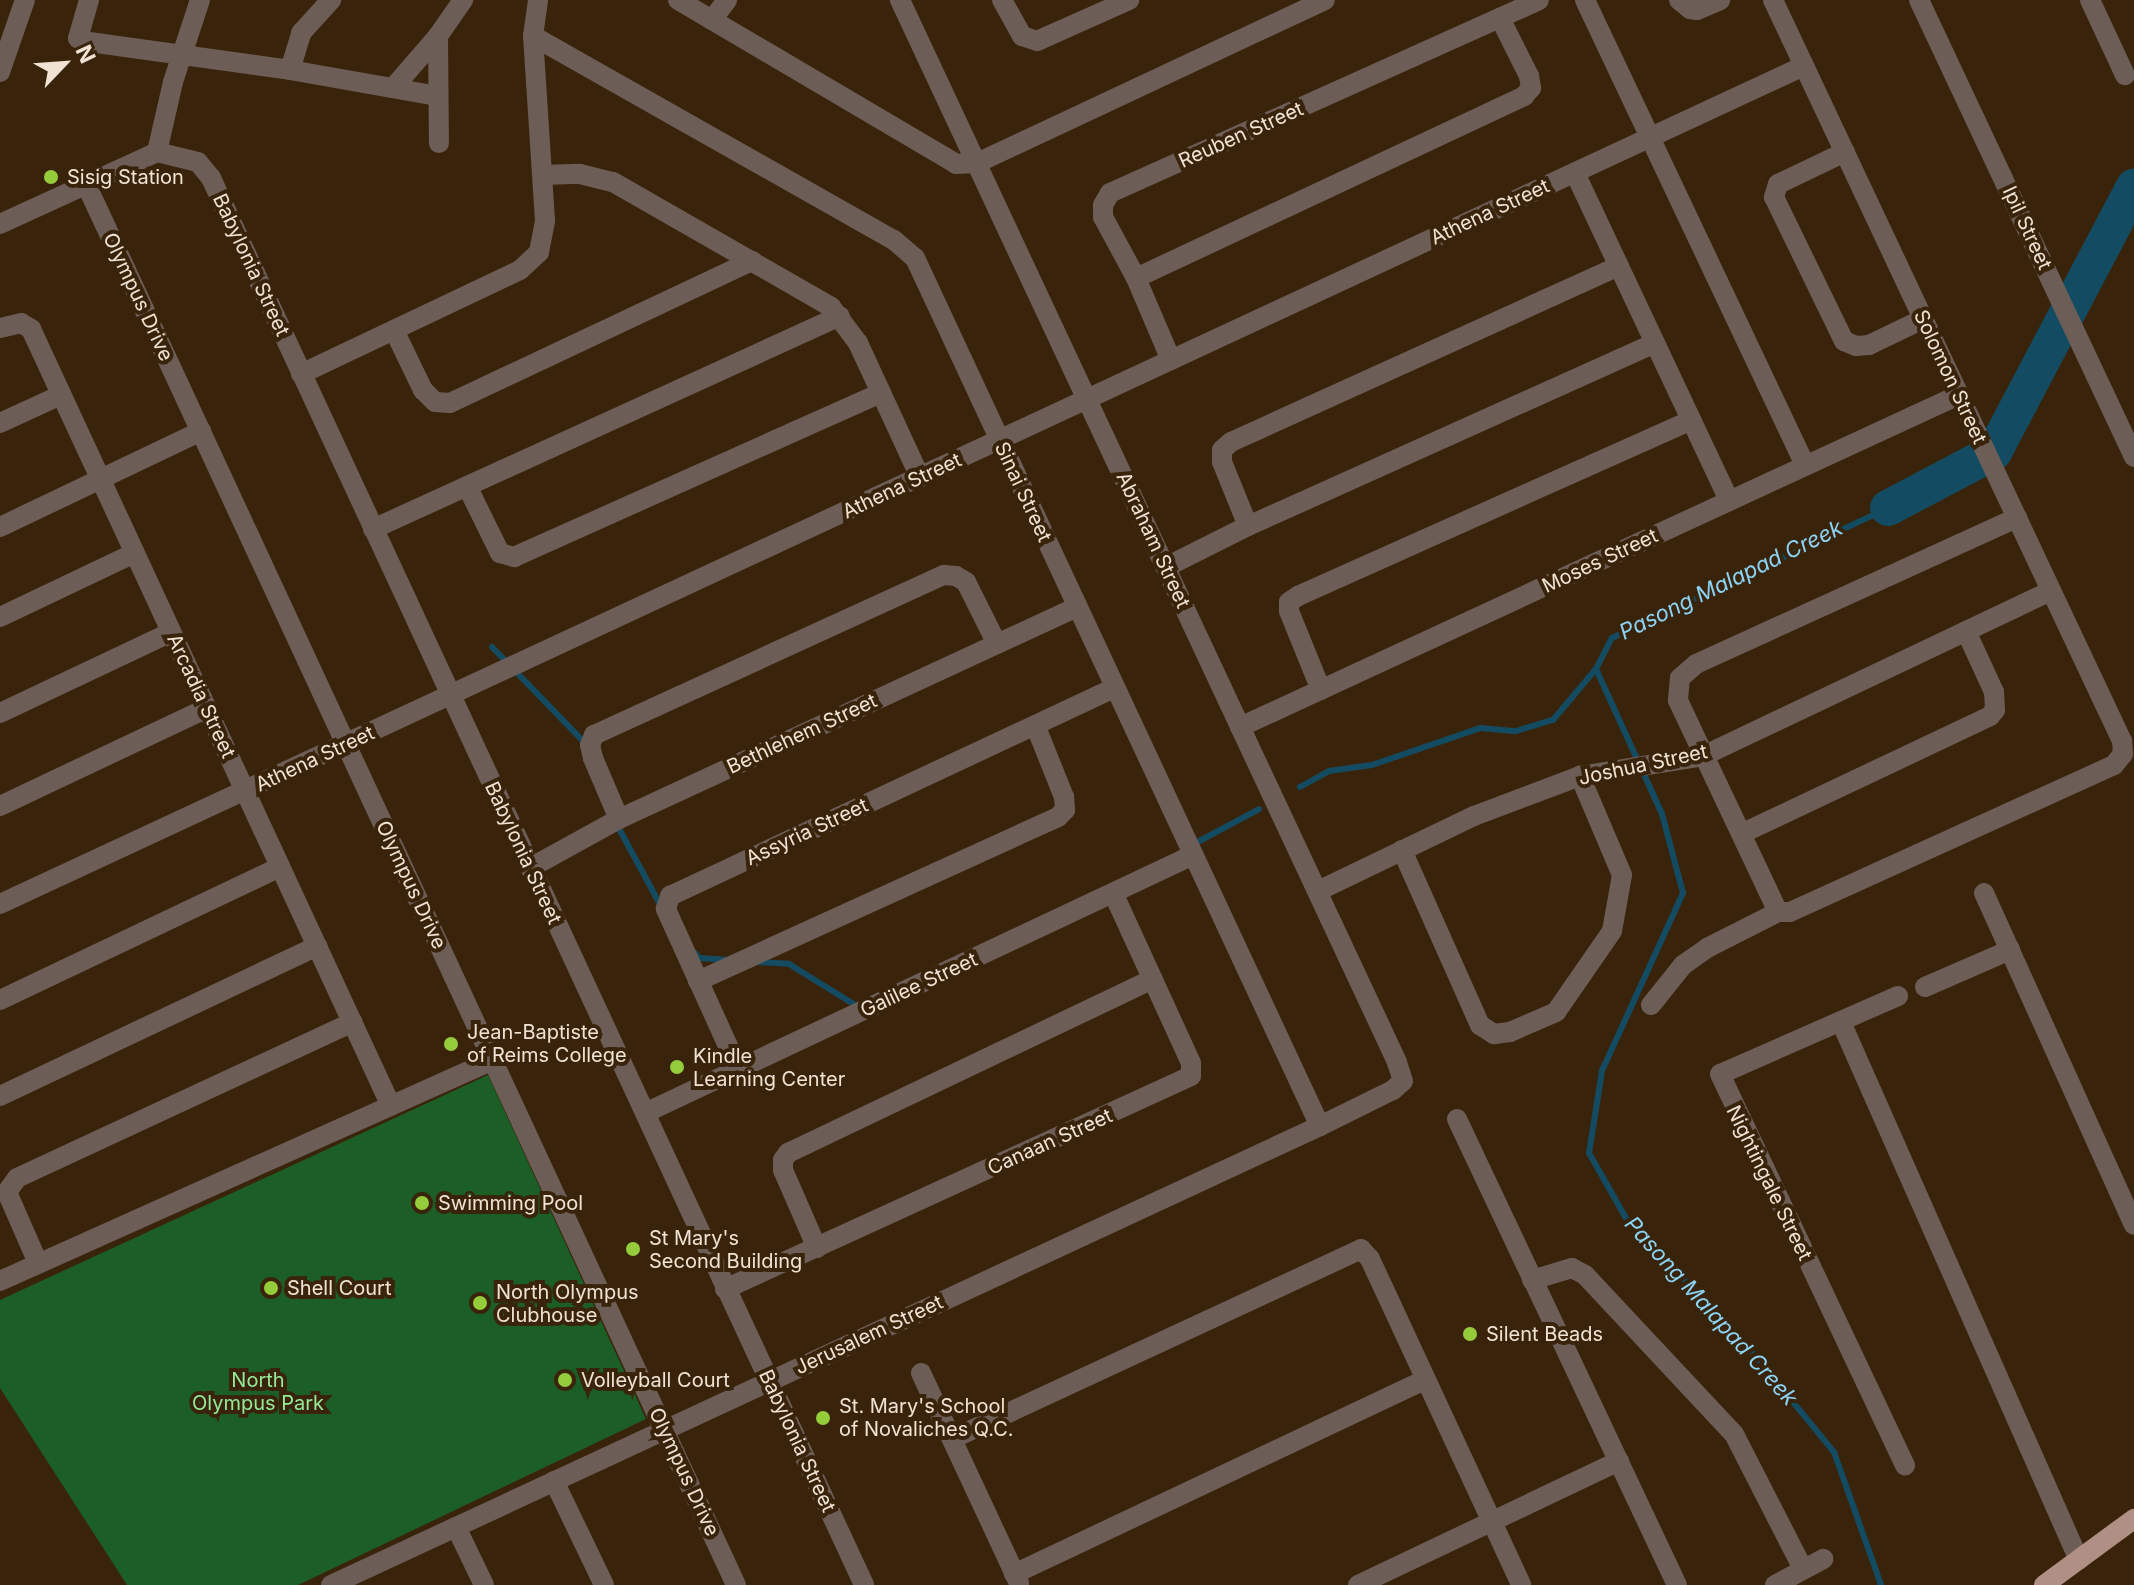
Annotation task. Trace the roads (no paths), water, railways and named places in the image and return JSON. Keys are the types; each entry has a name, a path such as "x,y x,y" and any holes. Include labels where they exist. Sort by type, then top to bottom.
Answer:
{"main road":[{"path":"2056,1582 2079,1560 2134,1519"}],"street":[{"path":"0,72 25,0"},
{"path":"89,0 78,38 437,96"},
{"path":"0,224 157,152 181,57 200,0"},
{"path":"290,70 301,33 331,0"},
{"path":"393,88 438,36 463,0"},
{"path":"301,374 530,263 544,237 533,36 538,0"},
{"path":"678,0 956,164 977,163 1325,0"},
{"path":"712,20 727,0"},
{"path":"1002,0 1022,36 1037,41 1129,0"},
{"name":"Reuben Street","path":"1171,360 1136,278 1103,217 1103,205 1110,193 1539,0"},
{"path":"1585,0 1805,465"},
{"path":"1679,0 1690,9 1697,10 1720,0"},
{"name":"Solomon Street","path":"1773,0 2122,741 2123,754 2114,765 1790,912 1778,912"},
{"name":"Ipil Street","path":"1919,0 2134,457"},
{"path":"2090,0 2125,75"},
{"name":"Abraham Street","path":"902,1 1318,891 1403,1081"},
{"path":"1136,278 1524,96 1531,88 1529,76 1500,18"},
{"path":"438,36 439,143"},
{"name":"Sinai Street","path":"533,36 905,248 915,258 1320,1126"},
{"name":"Athena Street","path":"0,904 1804,66"},
{"name":"Babylonia Street","path":"157,152 188,158 206,169 864,1585"},
{"path":"1845,152 1778,184 1774,197 1844,341 1856,346 1869,345 1923,319"},
{"path":"1575,173 1729,501"},
{"path":"543,175 596,175 613,182 821,300 840,316 858,343 920,477"},
{"name":"Olympus Drive","path":"86,184 736,1585"},
{"path":"394,330 423,390 435,402 450,403 752,261"},
{"path":"1248,526 1222,462 1222,450 1231,442 1619,266"},
{"path":"373,529 840,316"},
{"name":"Arcadia Street","path":"0,328 21,323 31,329 391,1106"},
{"path":"1166,567 1248,526 1655,343"},
{"path":"467,486 500,553 514,557 881,393"},
{"path":"0,423 61,395"},
{"name":"Moses Street","path":"1240,727 1959,395"},
{"path":"1321,690 1289,611 1289,602 1691,420"},
{"path":"0,527 201,431"},
{"path":"1651,1005 1671,978 1698,953 1778,912 1678,700 1680,678 1696,664 2017,518"},
{"path":"0,617 135,553"},
{"path":"619,819 593,758 590,745 594,735 944,575 956,576 966,582 997,644"},
{"name":"Joshua Street","path":"1318,891 1474,816 1580,776 1703,756 2051,591"},
{"name":"Bethlehem Street","path":"530,868 619,819 1077,607"},
{"path":"1743,833 1990,716 1995,710 1994,692 1966,631"},
{"path":"0,713 171,632"},
{"name":"Assyria Street","path":"738,1068 666,909 670,896 1115,688"},
{"path":"0,806 207,708"},
{"path":"698,981 1058,817 1065,810 1064,797 1036,727"},
{"path":"1402,850 1480,1025 1494,1034 1510,1032 1556,1012 1612,931 1622,875 1580,776"},
{"name":"Galilee Street","path":"645,1113 1193,855"},
{"path":"0,1000 280,867"},
{"name":"Canaan Street","path":"725,1289 1191,1076 1191,1063 1113,893"},
{"path":"1984,893 2134,1225"},
{"path":"0,1096 317,946"},
{"path":"1925,987 2010,950"},
{"path":"817,1248 783,1170 783,1160 788,1153 1153,979"},
{"name":"Nightingale Street","path":"1898,996 1724,1069 1721,1081 1905,1466"},
{"path":"38,1263 7,1192 17,1178 353,1022"},
{"path":"1841,1022 2079,1560"},
{"path":"0,1281 493,1060"},
{"name":"Jerusalem Street","path":"331,1585 365,1578 456,1527 1320,1126 1393,1090 1403,1081"},
{"path":"1457,1119 1677,1585"},
{"path":"952,1439 1361,1249 1370,1259 1521,1585"},
{"path":"1532,1280 1572,1268 1585,1275 1734,1434 1803,1569"},
{"path":"921,1373 1017,1580 1424,1380"},
{"path":"1358,1585 1619,1461"},
{"path":"554,1481 604,1585"},
{"path":"456,1527 484,1585"},
{"path":"1775,1585 1823,1559"}],"waterway":[{"name":"Pasong Malapad Creek","path":"1888,508 1994,452 2134,187"},
{"name":"Pasong Malapad Creek","path":"1300,787 1329,771 1372,765 1480,728 1516,731 1553,720 1596,669 1612,638 1888,508"},
{"path":"492,647 584,742"},
{"name":"Pasong Malapad Creek","path":"1596,669 1662,814 1683,893 1602,1071 1589,1153 1627,1220 1742,1340 1834,1452 1881,1585"},
{"path":"1192,845 1259,809"},
{"path":"616,823 662,908"},
{"path":"695,953 699,958 729,960"},
{"path":"756,962 789,964 860,1008"}],"place":[{"name":"Sisig Station","path":"51,177"},
{"name":"Jean-Baptiste of Reims College","path":"451,1044"},
{"name":"Kindle Learning Center","path":"677,1067"},
{"name":"Swimming Pool","path":"422,1203"},
{"name":"St Mary's Second Building","path":"633,1249"},
{"name":"Shell Court","path":"271,1288"},
{"name":"North Olympus Clubhouse","path":"480,1303"},
{"name":"Silent Beads","path":"1470,1334"},
{"name":"Volleyball Court","path":"565,1380"},
{"name":"St. Mary's School of Novaliches Q.C.","path":"823,1418"}],"park label":[{"name":"North Olympus Park","path":"258,1392"}]}
